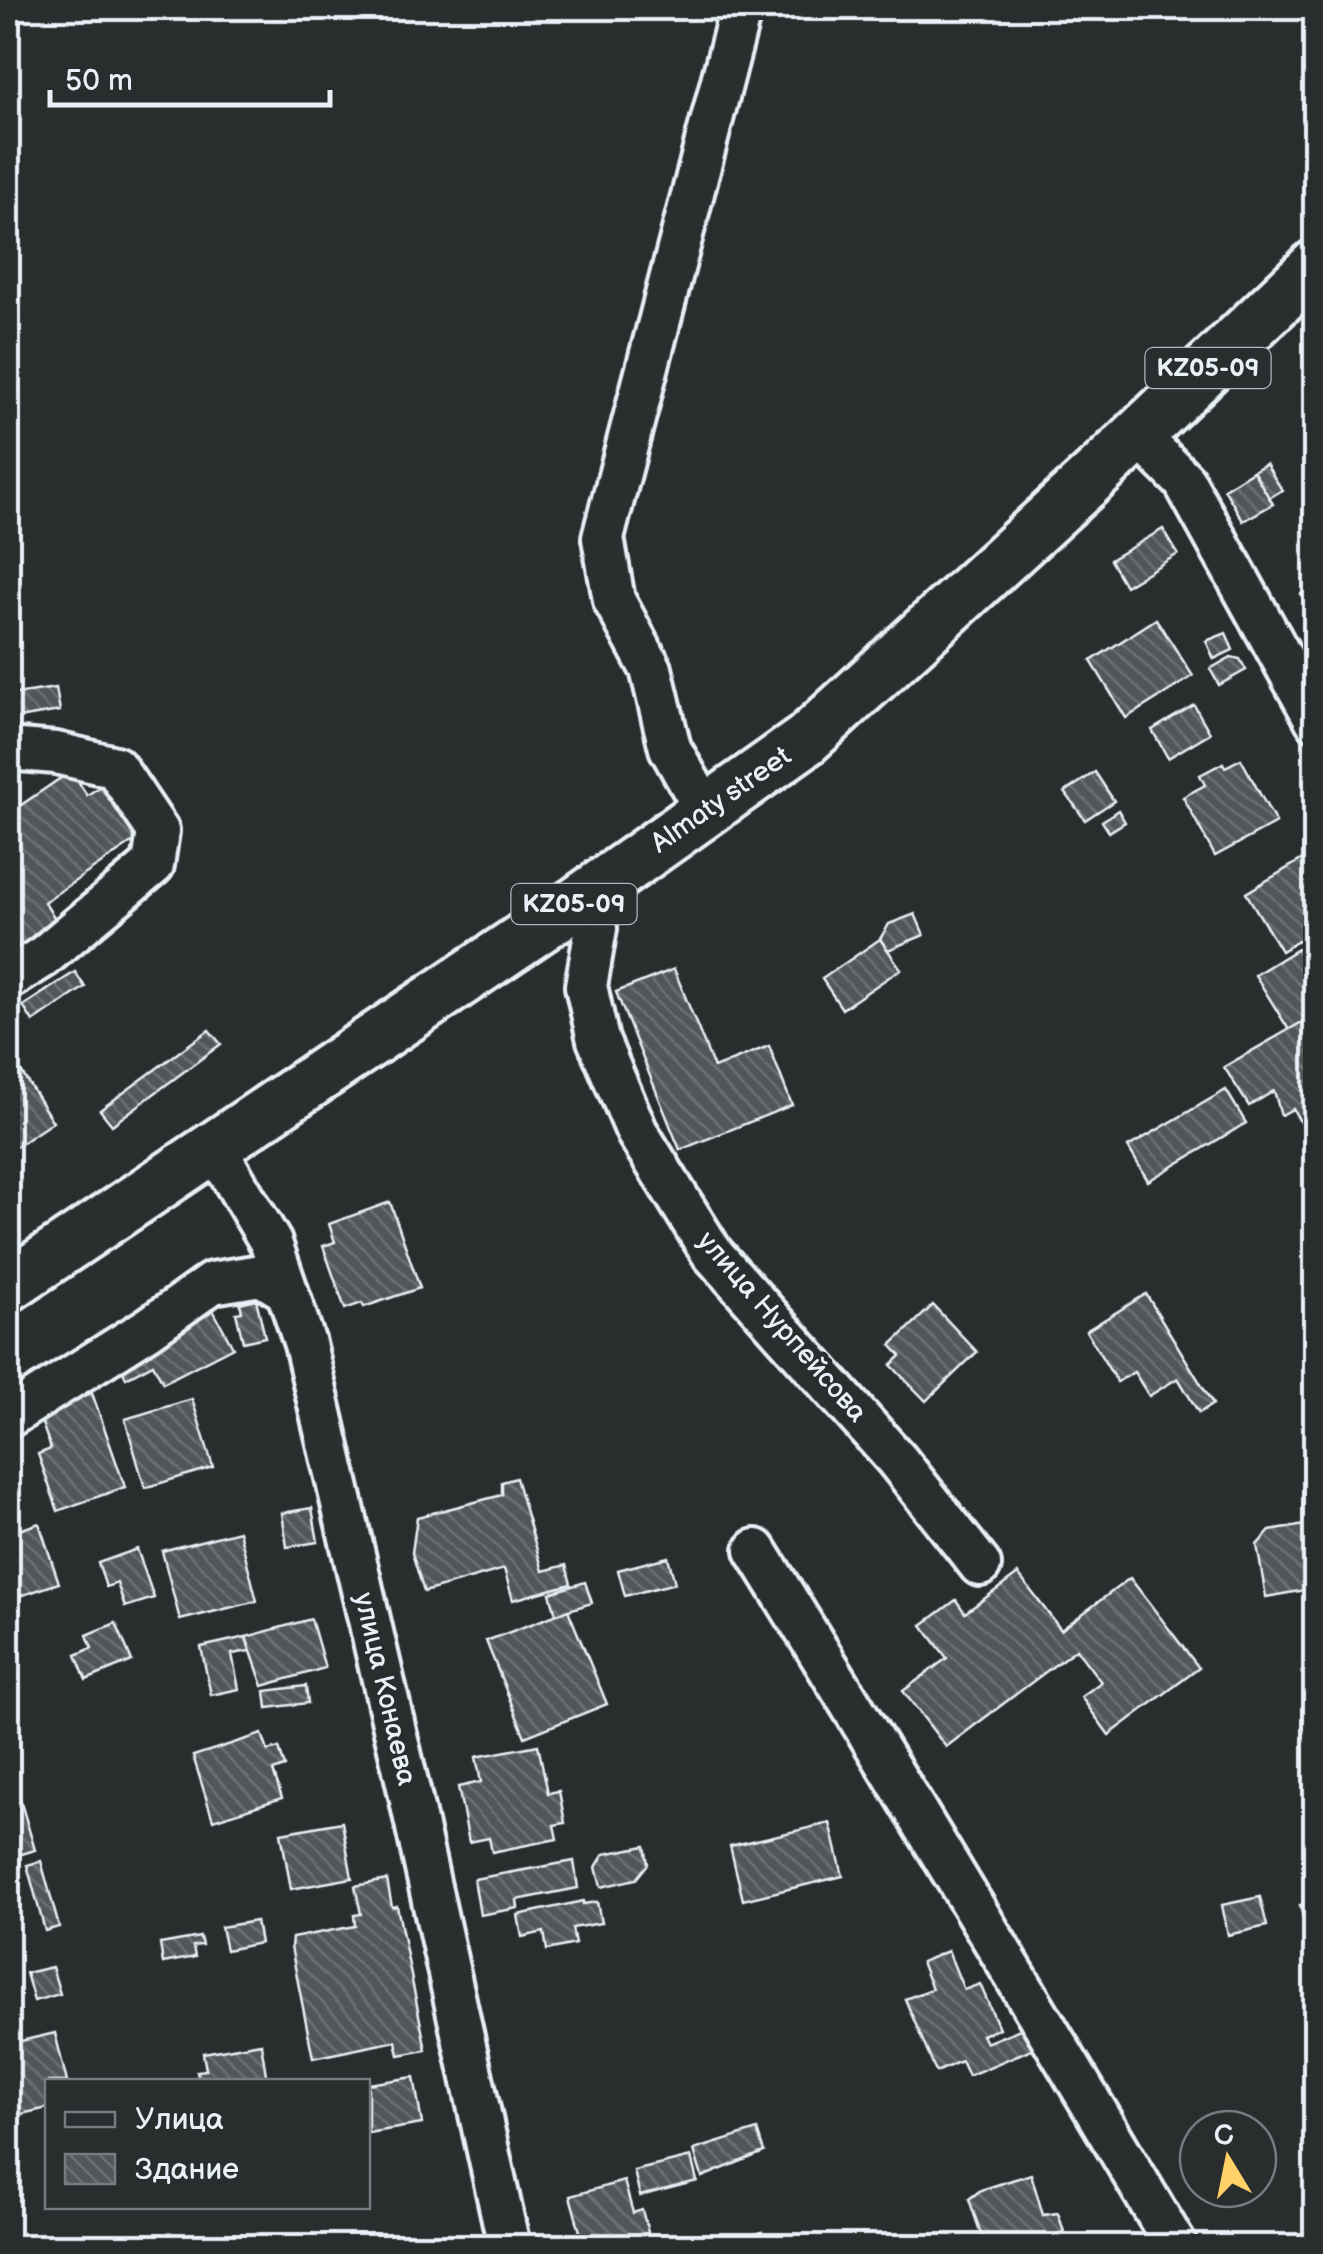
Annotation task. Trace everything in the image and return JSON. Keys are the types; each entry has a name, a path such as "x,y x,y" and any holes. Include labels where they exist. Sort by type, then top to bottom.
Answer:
{"main road":[{"name":"KZ05-09","path":"1138,435 1316,265"},
{"name":"Almaty street","path":"8,1286 579,901 806,740 1138,435"}],"street":[{"path":"705,810 670,748 650,669 614,600 603,538 740,8"},
{"path":"1138,435 1184,482 1316,720"},
{"path":"8,749 56,753 115,767 158,831 153,865 42,958 8,979"},
{"name":"улица Нурпейсова","path":"579,901 596,928 586,986 598,1040 637,1132 712,1253 897,1460 980,1566"},
{"name":"улица Конаева","path":"215,1148 271,1243 305,1344 509,2246"},
{"path":"8,1417 149,1328 212,1283 261,1275 287,1291"},
{"path":"756,1550 916,1808 1176,2246"}],"building":[{"path":"1266,464 1282,490 1269,498 1253,471"},
{"path":"1253,471 1273,504 1243,521 1224,489"},
{"path":"1163,529 1178,554 1125,586 1110,560"},
{"path":"1316,586 1316,612 1311,614 1301,594"},
{"path":"1156,619 1193,676 1126,718 1091,661"},
{"path":"1226,633 1233,650 1214,659 1206,641"},
{"path":"1231,657 1240,659 1246,670 1219,685 1210,669"},
{"path":"56,688 60,711 12,719 9,695"},
{"path":"1194,705 1210,733 1168,758 1152,730"},
{"path":"1241,759 1276,823 1215,856 1183,797 1205,785 1200,775"},
{"path":"71,771 87,795 103,785 139,838 44,902 60,926 8,961 8,814"},
{"path":"1095,772 1114,801 1085,820 1065,792"},
{"path":"1118,810 1125,822 1109,832 1102,821"},
{"path":"1316,851 1316,919 1309,923 1310,934 1281,951 1246,893"},
{"path":"915,914 924,935 888,950 880,939 889,924"},
{"path":"1315,938 1316,1014 1289,1030 1255,975"},
{"path":"880,939 901,969 842,1009 822,979"},
{"path":"674,969 714,1068 769,1046 792,1105 680,1150 616,992"},
{"path":"75,972 85,987 33,1022 23,1006"},
{"path":"1316,1014 1315,1150 1293,1109 1281,1115 1274,1091 1249,1106 1224,1067"},
{"path":"209,1030 221,1044 112,1125 100,1110"},
{"path":"8,1051 53,1122 8,1152"},
{"path":"1226,1090 1246,1123 1148,1181 1128,1147"},
{"path":"390,1202 420,1288 364,1307 362,1303 345,1309 323,1246 335,1242 329,1224"},
{"path":"1146,1294 1213,1404 1199,1413 1178,1378 1149,1396 1134,1372 1117,1382 1086,1331"},
{"path":"256,1299 265,1337 243,1342 236,1313 242,1312 240,1303"},
{"path":"933,1305 977,1352 926,1401 891,1365 901,1356 891,1345"},
{"path":"213,1310 233,1347 163,1383 153,1364 126,1378 117,1360"},
{"path":"92,1393 125,1487 58,1511 38,1454 51,1449 38,1412"},
{"path":"192,1399 213,1467 145,1488 125,1419"},
{"path":"516,1478 543,1571 566,1565 571,1584 513,1600 504,1569 424,1592 412,1553 417,1517 502,1495 502,1482"},
{"path":"312,1508 318,1542 287,1547 282,1513"},
{"path":"39,1523 59,1583 8,1600 8,1534"},
{"path":"1316,1523 1316,1588 1266,1597 1257,1545 1270,1531"},
{"path":"239,1531 257,1601 180,1620 162,1551"},
{"path":"137,1549 154,1598 125,1607 117,1583 106,1587 98,1563"},
{"path":"668,1557 675,1583 625,1596 618,1570"},
{"path":"1018,1574 1061,1630 1130,1578 1199,1668 1109,1735 1081,1697 1101,1682 1076,1649 946,1747 903,1691 947,1658 922,1625 956,1600 965,1613"},
{"path":"585,1582 592,1603 556,1614 550,1593"},
{"path":"568,1610 607,1704 525,1737 486,1641"},
{"path":"311,1619 325,1668 263,1686 246,1637"},
{"path":"116,1623 132,1661 86,1680 76,1655 92,1648 87,1635"},
{"path":"246,1637 250,1651 232,1654 239,1689 211,1695 201,1647"},
{"path":"306,1686 308,1703 267,1708 265,1691"},
{"path":"262,1734 268,1751 279,1748 285,1767 273,1771 282,1798 213,1820 193,1756"},
{"path":"538,1745 548,1793 559,1791 565,1823 554,1825 557,1839 492,1852 489,1838 469,1842 458,1787 481,1782 476,1757"},
{"path":"16,1786 35,1850 19,1855 8,1815 8,1789"},
{"path":"342,1822 352,1878 291,1889 281,1833"},
{"path":"830,1823 843,1876 743,1900 730,1846"},
{"path":"645,1846 648,1864 636,1879 601,1887 596,1867 604,1854"},
{"path":"41,1861 59,1927 45,1931 27,1865"},
{"path":"574,1861 578,1888 517,1900 518,1908 480,1915 474,1879"},
{"path":"387,1880 392,1907 397,1906 426,2050 399,2055 396,2041 313,2058 292,1938 355,1926 354,1915 361,1914 355,1886"},
{"path":"1260,1897 1267,1926 1228,1935 1222,1905"},
{"path":"583,1901 597,1902 601,1923 572,1928 575,1944 547,1950 544,1932 522,1937 518,1915"},
{"path":"1316,1902 1316,1946 1310,1948 1300,1905"},
{"path":"256,1921 260,1943 226,1950 221,1927"},
{"path":"200,1937 202,1945 193,1946 195,1957 163,1963 160,1944"},
{"path":"948,1951 964,1990 980,1984 999,2028 982,2035 986,2043 1025,2027 1034,2048 968,2076 961,2061 936,2072 905,1999 932,1989 921,1962"},
{"path":"52,1967 60,1994 34,2001 26,1973"},
{"path":"55,2033 66,2079 45,2079 45,2109 8,2117 8,2044"},
{"path":"261,2043 267,2079 198,2079 197,2071 206,2070 203,2053"},
{"path":"414,2077 422,2124 370,2133 370,2084"},
{"path":"757,2130 764,2152 702,2177 694,2150"},
{"path":"691,2157 697,2181 640,2196 634,2171"},
{"path":"1031,2174 1043,2215 1058,2213 1064,2232 1057,2234 1061,2246 985,2246 969,2199 981,2190"},
{"path":"624,2181 633,2213 642,2210 651,2243 584,2246 570,2196"},
{"path":"762,2232 766,2246 744,2246 742,2238"},
{"path":"742,2238 744,2246 714,2246"}]}
